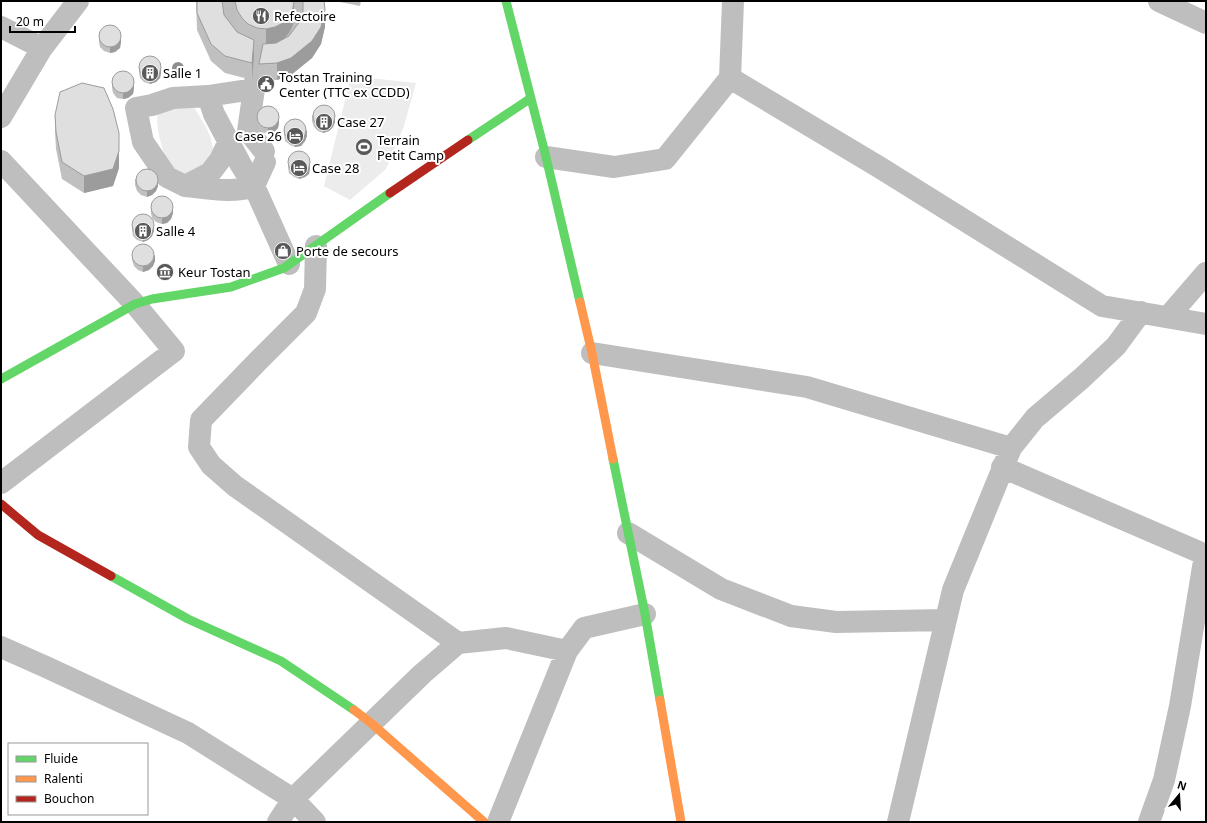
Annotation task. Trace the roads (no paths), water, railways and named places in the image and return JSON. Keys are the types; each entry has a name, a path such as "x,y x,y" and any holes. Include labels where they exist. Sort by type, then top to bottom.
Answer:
{"street":[{"path":"1,117 42,48 78,1"},
{"path":"235,1 231,14 237,35 244,43 260,50 275,49 284,45 293,38 298,29 300,18 299,7 296,1"},
{"path":"506,1 546,157 592,353 628,533 646,614 681,822"},
{"path":"546,157 614,167 665,159 730,78 733,1"},
{"path":"1159,1 1206,23"},
{"path":"1,27 42,48"},
{"path":"260,50 248,131 258,159 254,186 289,264"},
{"path":"730,78 879,167 1102,306 1206,324"},
{"path":"254,89 208,96 173,98 152,105 136,108 143,142 167,177 185,186 244,190 254,186"},
{"path":"208,96 214,114 229,142 258,159"},
{"path":"3,376 135,304 152,299 231,288 284,268 409,180 531,98"},
{"path":"185,186 210,173 220,160 229,142"},
{"path":"1,161 135,304 174,350 1,483"},
{"path":"316,246 315,289 306,313 201,420 199,447 212,464 235,486 458,643"},
{"path":"1168,317 1206,273"},
{"path":"898,822 953,590 1011,448 1035,418 1082,378 1116,346 1141,312"},
{"path":"592,353 807,387 1011,448"},
{"path":"1002,467 1206,555 1180,706 1164,780 1149,822"},
{"path":"1,504 38,535 188,619 281,661 350,707 371,723 484,822"},
{"path":"628,533 721,589 792,616 836,622 946,620"},
{"path":"498,822 567,651 584,628 646,614"},
{"path":"278,822 293,799 422,674 458,643 506,638 567,651"},
{"path":"1,647 188,733 293,799 315,822"}],"place":[{"name":"Refectoire","path":"261,16"},
{"name":"Salle 1","path":"150,73"},
{"name":"Tostan Training Center (TTC ex CCDD)","path":"266,84"},
{"name":"Case 27","path":"324,122"},
{"name":"Case 26","path":"295,136"},
{"name":"Terrain Petit Camp","path":"364,147"},
{"name":"Case 28","path":"299,168"},
{"name":"Salle 4","path":"143,231"},
{"name":"Porte de secours","path":"283,251"},
{"name":"Keur Tostan","path":"165,272"}]}
